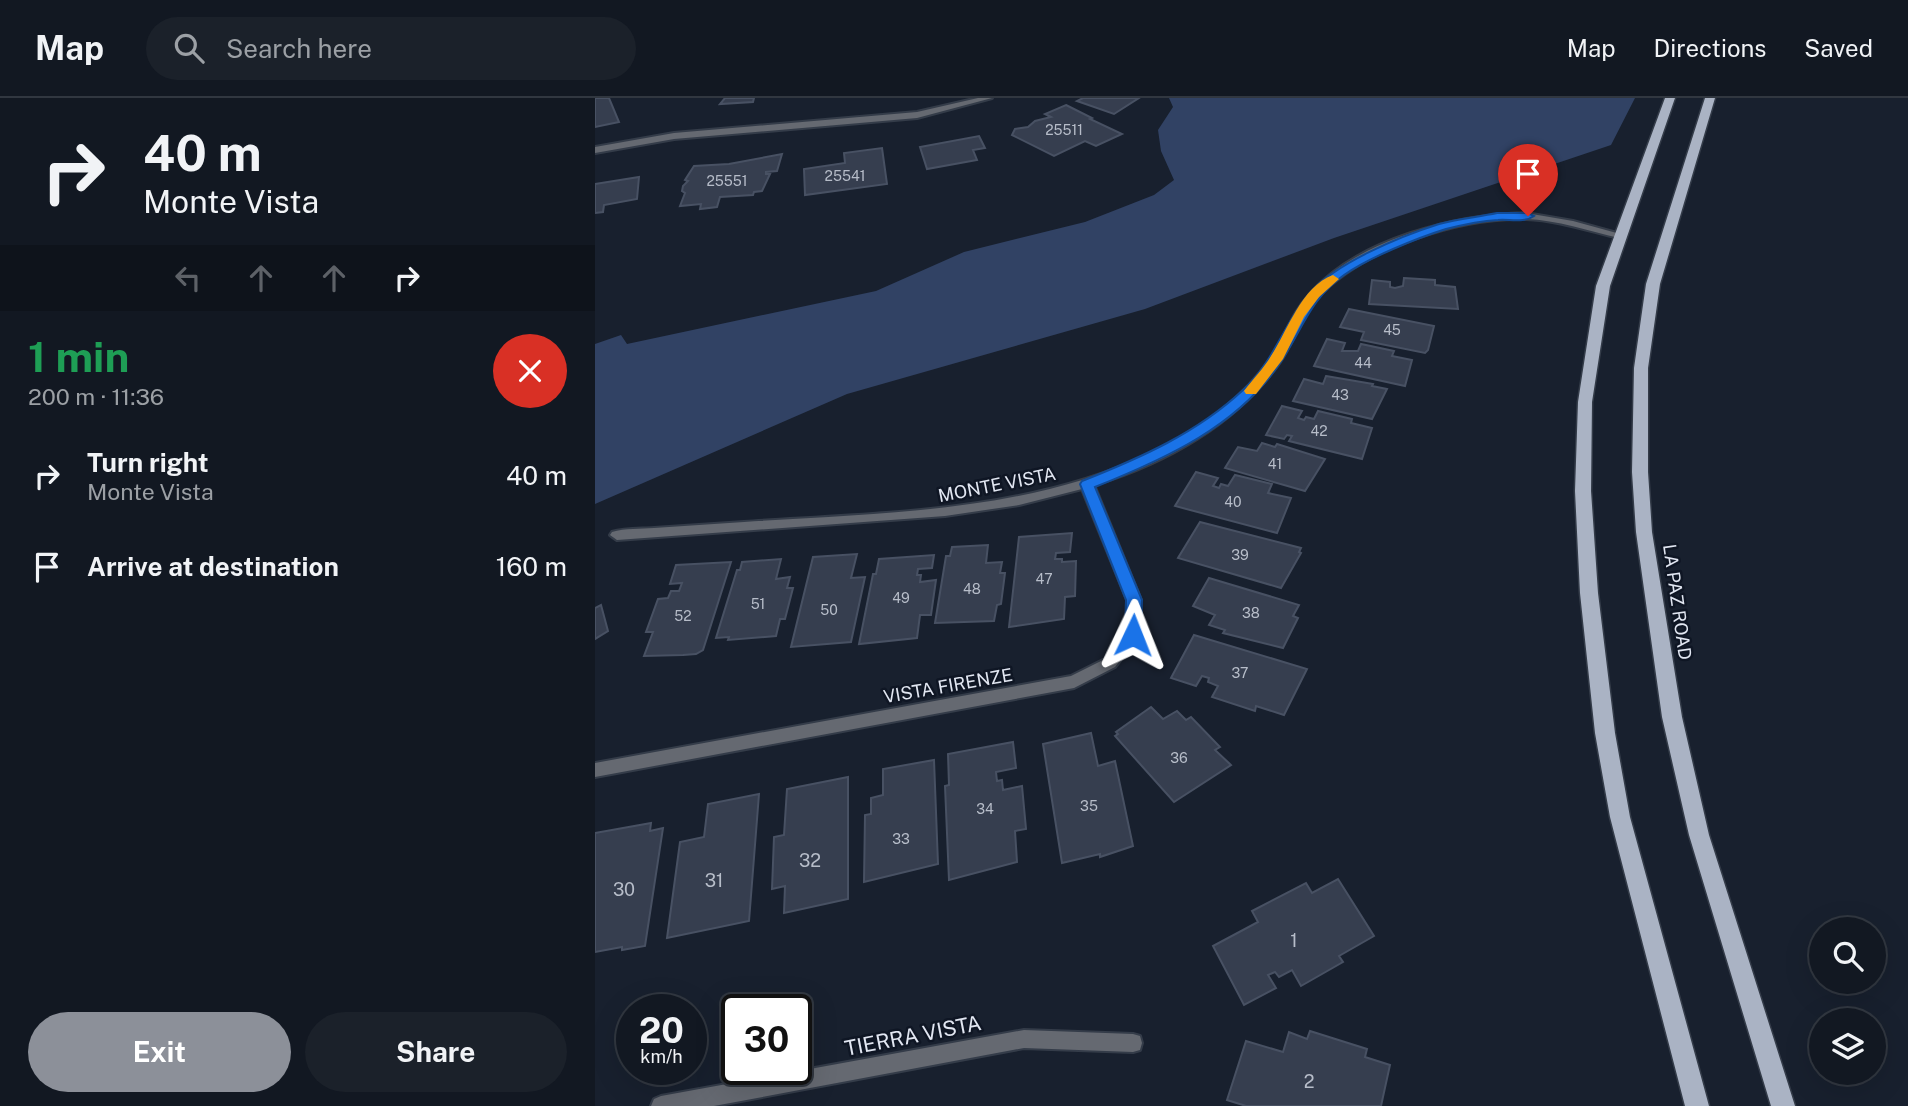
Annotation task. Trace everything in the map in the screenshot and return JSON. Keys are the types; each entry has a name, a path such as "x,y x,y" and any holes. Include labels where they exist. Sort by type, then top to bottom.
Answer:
{"main road":[{"path":"1670,98 1603,286 1585,402 1583,491 1589,593 1605,733 1620,817 1697,1106"},
{"name":"LA PAZ ROAD","path":"1710,98 1653,284 1641,380 1640,472 1644,533 1672,717 1699,835 1783,1106"}],"street":[{"path":"595,150 674,135 917,115 988,98"},
{"name":"MONTE VISTA","path":"617,535 949,513 1021,502 1087,484 1147,460 1220,418 1250,392 1276,359 1298,317 1314,295 1339,273 1369,257 1442,227 1497,216 1528,216 1619,235"},
{"name":"VISTA FIRENZE","path":"595,770 1074,682 1110,663 1133,635 1134,600 1087,484"},
{"name":"TIERRA VISTA","path":"661,1106 1024,1038 1133,1043"}],"shaded area":[{"path":"1169,98 1635,98 1611,145 1334,238 1145,309 847,394 595,504 595,344 621,335 627,344 876,291 964,252 1085,222 1154,195 1174,180 1161,151 1158,130 1173,107"}],"building":[{"path":"595,98 609,98 619,122 595,127"},
{"path":"725,98 754,98 753,102 720,104"},
{"path":"1083,98 1139,98 1114,114 1077,101"},
{"path":"1066,105 1122,134 1096,146 1085,141 1054,156 1012,135 1015,129 1028,127 1035,121 1051,117 1045,114"},
{"path":"979,136 985,148 973,150 977,160 927,169 920,147"},
{"path":"882,148 887,184 805,195 804,169 845,163 844,153"},
{"path":"782,154 777,171 766,172 770,174 762,191 754,192 753,195 720,197 717,207 700,209 701,204 680,206 685,193 682,191 683,186 688,181 685,180 694,166 729,164"},
{"path":"639,177 637,199 604,205 603,212 595,213 595,184"},
{"path":"1404,278 1435,280 1435,285 1455,287 1458,309 1369,304 1372,280 1390,282 1390,287 1395,288 1403,286"},
{"path":"1349,309 1434,326 1428,350 1425,353 1361,340 1364,332 1340,327"},
{"path":"1327,339 1345,343 1342,351 1358,351 1361,344 1394,351 1392,356 1412,360 1405,386 1314,366"},
{"path":"1326,376 1387,389 1372,419 1293,401 1304,379 1323,384"},
{"path":"1282,406 1302,411 1298,418 1304,420 1306,417 1314,419 1318,411 1352,419 1351,423 1372,428 1362,459 1289,441 1292,436 1287,435 1284,439 1266,435"},
{"path":"1262,443 1275,447 1277,444 1325,459 1305,491 1225,468 1238,447 1257,451"},
{"path":"1196,472 1218,478 1213,486 1219,488 1221,484 1228,486 1235,475 1272,484 1268,493 1291,498 1277,533 1175,506"},
{"path":"1200,522 1301,548 1301,553 1281,588 1178,558"},
{"path":"1072,533 1070,552 1056,553 1055,559 1062,559 1062,562 1076,561 1075,596 1065,597 1064,619 1009,627 1019,537"},
{"path":"988,545 986,563 1002,562 1000,573 1005,573 1001,604 997,605 994,621 935,623 946,556 950,556 952,547"},
{"path":"857,554 851,578 865,577 851,642 791,647 813,557"},
{"path":"934,555 932,568 918,569 920,582 936,580 931,615 920,615 917,638 859,644 873,574 876,574 879,559"},
{"path":"781,559 776,579 790,577 787,588 793,588 785,619 780,619 776,636 728,640 729,637 716,638 737,570 740,570 742,562"},
{"path":"731,562 703,650 696,654 644,656 653,632 646,632 658,599 668,598 671,591 679,591 682,583 670,584 676,565"},
{"path":"1209,578 1299,605 1293,616 1298,618 1283,648 1223,633 1225,630 1209,625 1215,615 1193,606"},
{"path":"601,605 608,631 595,639 595,608"},
{"path":"1194,635 1307,669 1284,715 1256,706 1255,711 1212,697 1218,686 1208,682 1209,678 1202,676 1196,686 1171,678"},
{"path":"1151,707 1163,719 1177,711 1186,720 1191,717 1220,747 1215,750 1231,765 1174,802 1115,736 1118,734 1116,732"},
{"path":"1091,733 1098,766 1115,761 1133,846 1100,857 1100,854 1062,863 1043,744"},
{"path":"1013,742 1016,768 996,772 997,781 1002,780 1003,790 1022,786 1026,829 1015,831 1017,862 949,880 945,786 949,785 948,754"},
{"path":"934,760 938,864 864,882 865,815 871,814 871,798 883,795 883,769"},
{"path":"848,777 848,899 784,913 785,886 772,889 774,837 784,835 787,789"},
{"path":"759,794 749,921 667,938 680,842 704,837 708,804"},
{"path":"651,823 650,831 663,828 645,946 595,952 595,833"},
{"path":"1338,879 1374,936 1339,956 1343,962 1301,986 1292,970 1279,977 1275,972 1268,975 1276,988 1244,1005 1213,946 1258,922 1252,911 1306,883 1312,893"},
{"path":"1310,1031 1367,1049 1365,1057 1390,1065 1381,1106 1246,1106 1227,1100 1246,1041 1283,1052 1289,1032 1307,1039"}],"slow traffic":[{"path":"1251,391 1276,359 1298,317 1314,295 1333,279"}],"route":[{"path":"1133,635 1134,600 1087,484 1136,465 1220,418 1250,392 1276,359 1298,317 1314,295 1339,273 1411,238 1442,227 1497,216 1528,216"}]}
